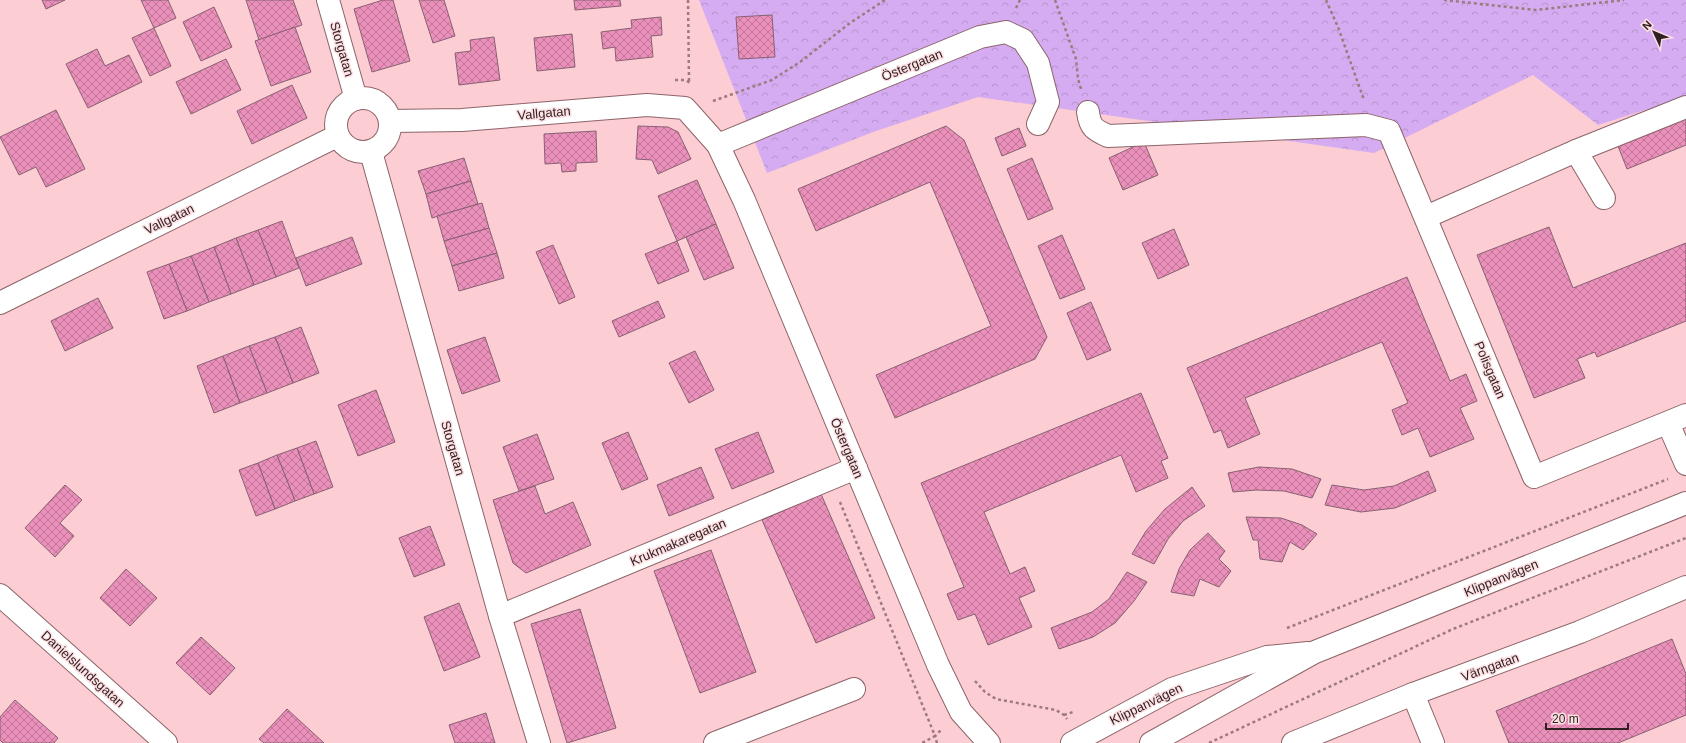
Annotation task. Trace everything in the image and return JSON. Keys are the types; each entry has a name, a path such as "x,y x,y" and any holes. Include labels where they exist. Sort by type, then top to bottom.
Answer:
{"street":[{"name":"Storgatan","path":"328,0 356,99"},
{"name":"Östergatan","path":"718,144 980,37 1006,32 1023,40 1038,63 1048,102 1038,124"},
{"path":"356,99 371,99 384,107 390,121 389,134 382,145 371,152 357,152 345,147 337,136 336,121 343,107 356,99"},
{"name":"Vallgatan","path":"390,121 462,120 647,105 685,108 694,116"},
{"path":"1426,217 1576,151 1686,107"},
{"path":"1088,112 1089,123 1096,131 1108,136 1366,125 1381,129"},
{"name":"Östergatan","path":"694,116 718,144 744,200 938,665 961,712 988,743"},
{"name":"Polisgatan","path":"1381,129 1426,217 1534,477 1677,419"},
{"name":"Vallgatan","path":"0,303 337,136"},
{"path":"1576,151 1604,198"},
{"name":"Storgatan","path":"371,152 500,616 539,743"},
{"path":"1677,419 1679,471"},
{"name":"Krukmakaregatan","path":"500,616 856,468"},
{"name":"Klippanvägen","path":"1151,743 1316,652 1686,503"},
{"name":"Värngatan","path":"1293,743 1413,694 1580,632 1686,587"},
{"name":"Danielslundsgatan","path":"0,596 166,743"},
{"name":"Klippanvägen","path":"1077,740 1172,689 1267,657 1316,652"},
{"path":"715,743 854,689"},
{"path":"1413,694 1433,743"}],"path":[{"path":"688,0 689,81"},
{"path":"714,106 710,101 772,80 800,62 850,23 885,0"},
{"path":"1055,0 1076,59 1078,79 1088,112"},
{"path":"1326,0 1381,129"},
{"path":"1444,0 1536,10 1624,0"},
{"path":"668,81 684,80 694,84"},
{"path":"1286,628 1679,471"},
{"path":"830,478 935,736 922,743"},
{"path":"1209,743 1453,629 1686,538"},
{"path":"974,679 985,692 996,699 1056,710 1064,715 1077,740"},
{"path":"1064,715 1079,709"}],"green space":[{"path":"699,0 1686,0 1686,97 1598,125 1533,75 1374,153 978,97 876,131 767,173"}],"building":[{"path":"42,0 65,0 46,9"},
{"path":"141,0 168,0 176,18 154,28"},
{"path":"246,0 293,0 302,25 259,40"},
{"path":"383,0 393,0 410,61 372,72 354,9"},
{"path":"419,0 444,0 455,36 433,43"},
{"path":"574,0 620,0 621,6 575,10"},
{"path":"214,7 232,47 201,61 183,22"},
{"path":"772,15 775,57 739,59 736,17"},
{"path":"661,17 662,35 651,36 653,57 616,61 615,47 603,49 601,32 632,28 631,20"},
{"path":"295,27 311,72 271,86 255,41"},
{"path":"154,28 171,66 150,76 132,38"},
{"path":"572,34 575,67 537,71 534,38"},
{"path":"494,37 500,80 459,85 455,53 471,51 470,40"},
{"path":"97,49 105,66 129,55 142,82 88,108 66,64"},
{"path":"226,59 241,90 191,114 176,82"},
{"path":"292,85 307,118 252,144 237,111"},
{"path":"56,110 85,169 46,187 36,167 19,175 0,137"},
{"path":"1686,113 1686,145 1627,169 1616,141"},
{"path":"638,126 668,127 678,132 691,159 658,174 652,160 636,159"},
{"path":"946,126 964,140 1047,337 1035,359 895,418 876,375 991,326 930,182 816,231 798,189"},
{"path":"1019,128 1026,146 1002,156 995,138"},
{"path":"596,131 597,162 576,163 576,171 562,172 561,163 545,164 544,134"},
{"path":"1144,142 1158,175 1123,190 1109,158"},
{"path":"464,158 471,181 426,194 418,171"},
{"path":"1032,158 1053,209 1028,220 1007,169"},
{"path":"697,180 716,224 677,241 658,196"},
{"path":"471,181 478,204 432,218 426,194"},
{"path":"482,203 489,228 444,241 437,216"},
{"path":"282,221 299,268 276,277 258,230"},
{"path":"716,224 734,268 704,280 686,237"},
{"path":"1549,227 1573,288 1686,243 1686,321 1597,357 1595,352 1577,359 1585,378 1534,398 1477,255"},
{"path":"489,228 497,253 452,266 444,241"},
{"path":"1174,229 1189,265 1158,279 1142,243"},
{"path":"258,230 276,277 254,285 236,238"},
{"path":"1062,235 1085,289 1060,299 1038,246"},
{"path":"352,237 362,264 306,286 296,258"},
{"path":"236,238 254,285 231,294 214,247"},
{"path":"677,241 689,271 658,284 645,254"},
{"path":"553,245 575,297 559,304 536,252"},
{"path":"214,247 231,294 209,302 191,256"},
{"path":"497,253 504,278 459,291 452,266"},
{"path":"191,256 209,302 187,311 169,264"},
{"path":"169,264 187,311 164,319 147,272"},
{"path":"1407,277 1450,381 1466,374 1477,401 1460,408 1474,439 1430,457 1418,428 1402,435 1392,410 1408,403 1382,342 1245,398 1260,434 1228,448 1221,430 1214,433 1187,368"},
{"path":"98,298 113,328 65,351 51,321"},
{"path":"658,301 665,317 619,337 612,321"},
{"path":"1091,302 1111,350 1087,360 1067,313"},
{"path":"301,327 319,373 293,383 275,337"},
{"path":"275,337 293,383 267,393 249,346"},
{"path":"485,337 500,381 462,394 447,350"},
{"path":"249,346 267,393 240,403 223,356"},
{"path":"695,351 714,390 689,403 669,363"},
{"path":"223,356 240,403 214,413 197,366"},
{"path":"376,390 395,442 358,456 338,405"},
{"path":"1141,393 1168,458 1161,461 1168,478 1136,492 1121,455 984,512 1010,574 1025,567 1035,591 1019,598 1032,627 988,645 975,614 958,620 947,594 964,587 921,483"},
{"path":"628,432 648,479 622,490 602,443"},
{"path":"758,432 774,472 732,489 715,449"},
{"path":"537,434 554,479 519,491 503,447"},
{"path":"316,441 333,487 314,494 297,448"},
{"path":"297,448 314,494 295,501 277,455"},
{"path":"277,455 295,501 275,509 258,463"},
{"path":"258,463 275,509 256,516 239,470"},
{"path":"701,467 714,498 669,516 657,485"},
{"path":"1259,467 1292,469 1321,479 1312,498 1284,491 1256,490 1233,492 1228,473"},
{"path":"1428,471 1436,491 1395,508 1361,512 1325,505 1332,485 1364,490 1394,486"},
{"path":"65,485 82,500 60,523 74,536 55,557 25,528"},
{"path":"535,486 545,514 573,502 591,545 526,573 513,563 493,500"},
{"path":"1192,487 1205,506 1183,521 1168,539 1154,564 1132,554 1146,531 1165,509"},
{"path":"821,494 875,618 816,643 762,520"},
{"path":"1246,517 1281,518 1302,525 1317,534 1303,550 1290,542 1282,562 1260,559 1258,540 1253,540"},
{"path":"430,526 445,565 414,577 399,538"},
{"path":"1208,533 1225,551 1219,559 1231,571 1219,587 1200,579 1194,596 1171,592 1179,569 1190,550"},
{"path":"711,550 756,672 700,693 654,571"},
{"path":"126,569 157,598 130,626 100,598"},
{"path":"1127,572 1147,582 1134,601 1115,623 1093,637 1059,649 1051,628 1092,612 1109,599"},
{"path":"459,603 480,657 444,671 424,617"},
{"path":"580,609 616,728 567,743 531,624"},
{"path":"201,637 235,668 210,695 176,663"},
{"path":"1672,639 1686,674 1686,715 1618,743 1509,743 1496,711"},
{"path":"15,700 58,738 54,743 3,743 0,740 0,717"},
{"path":"287,709 324,743 264,743 259,739"},
{"path":"486,713 495,743 455,743 449,725"}]}
